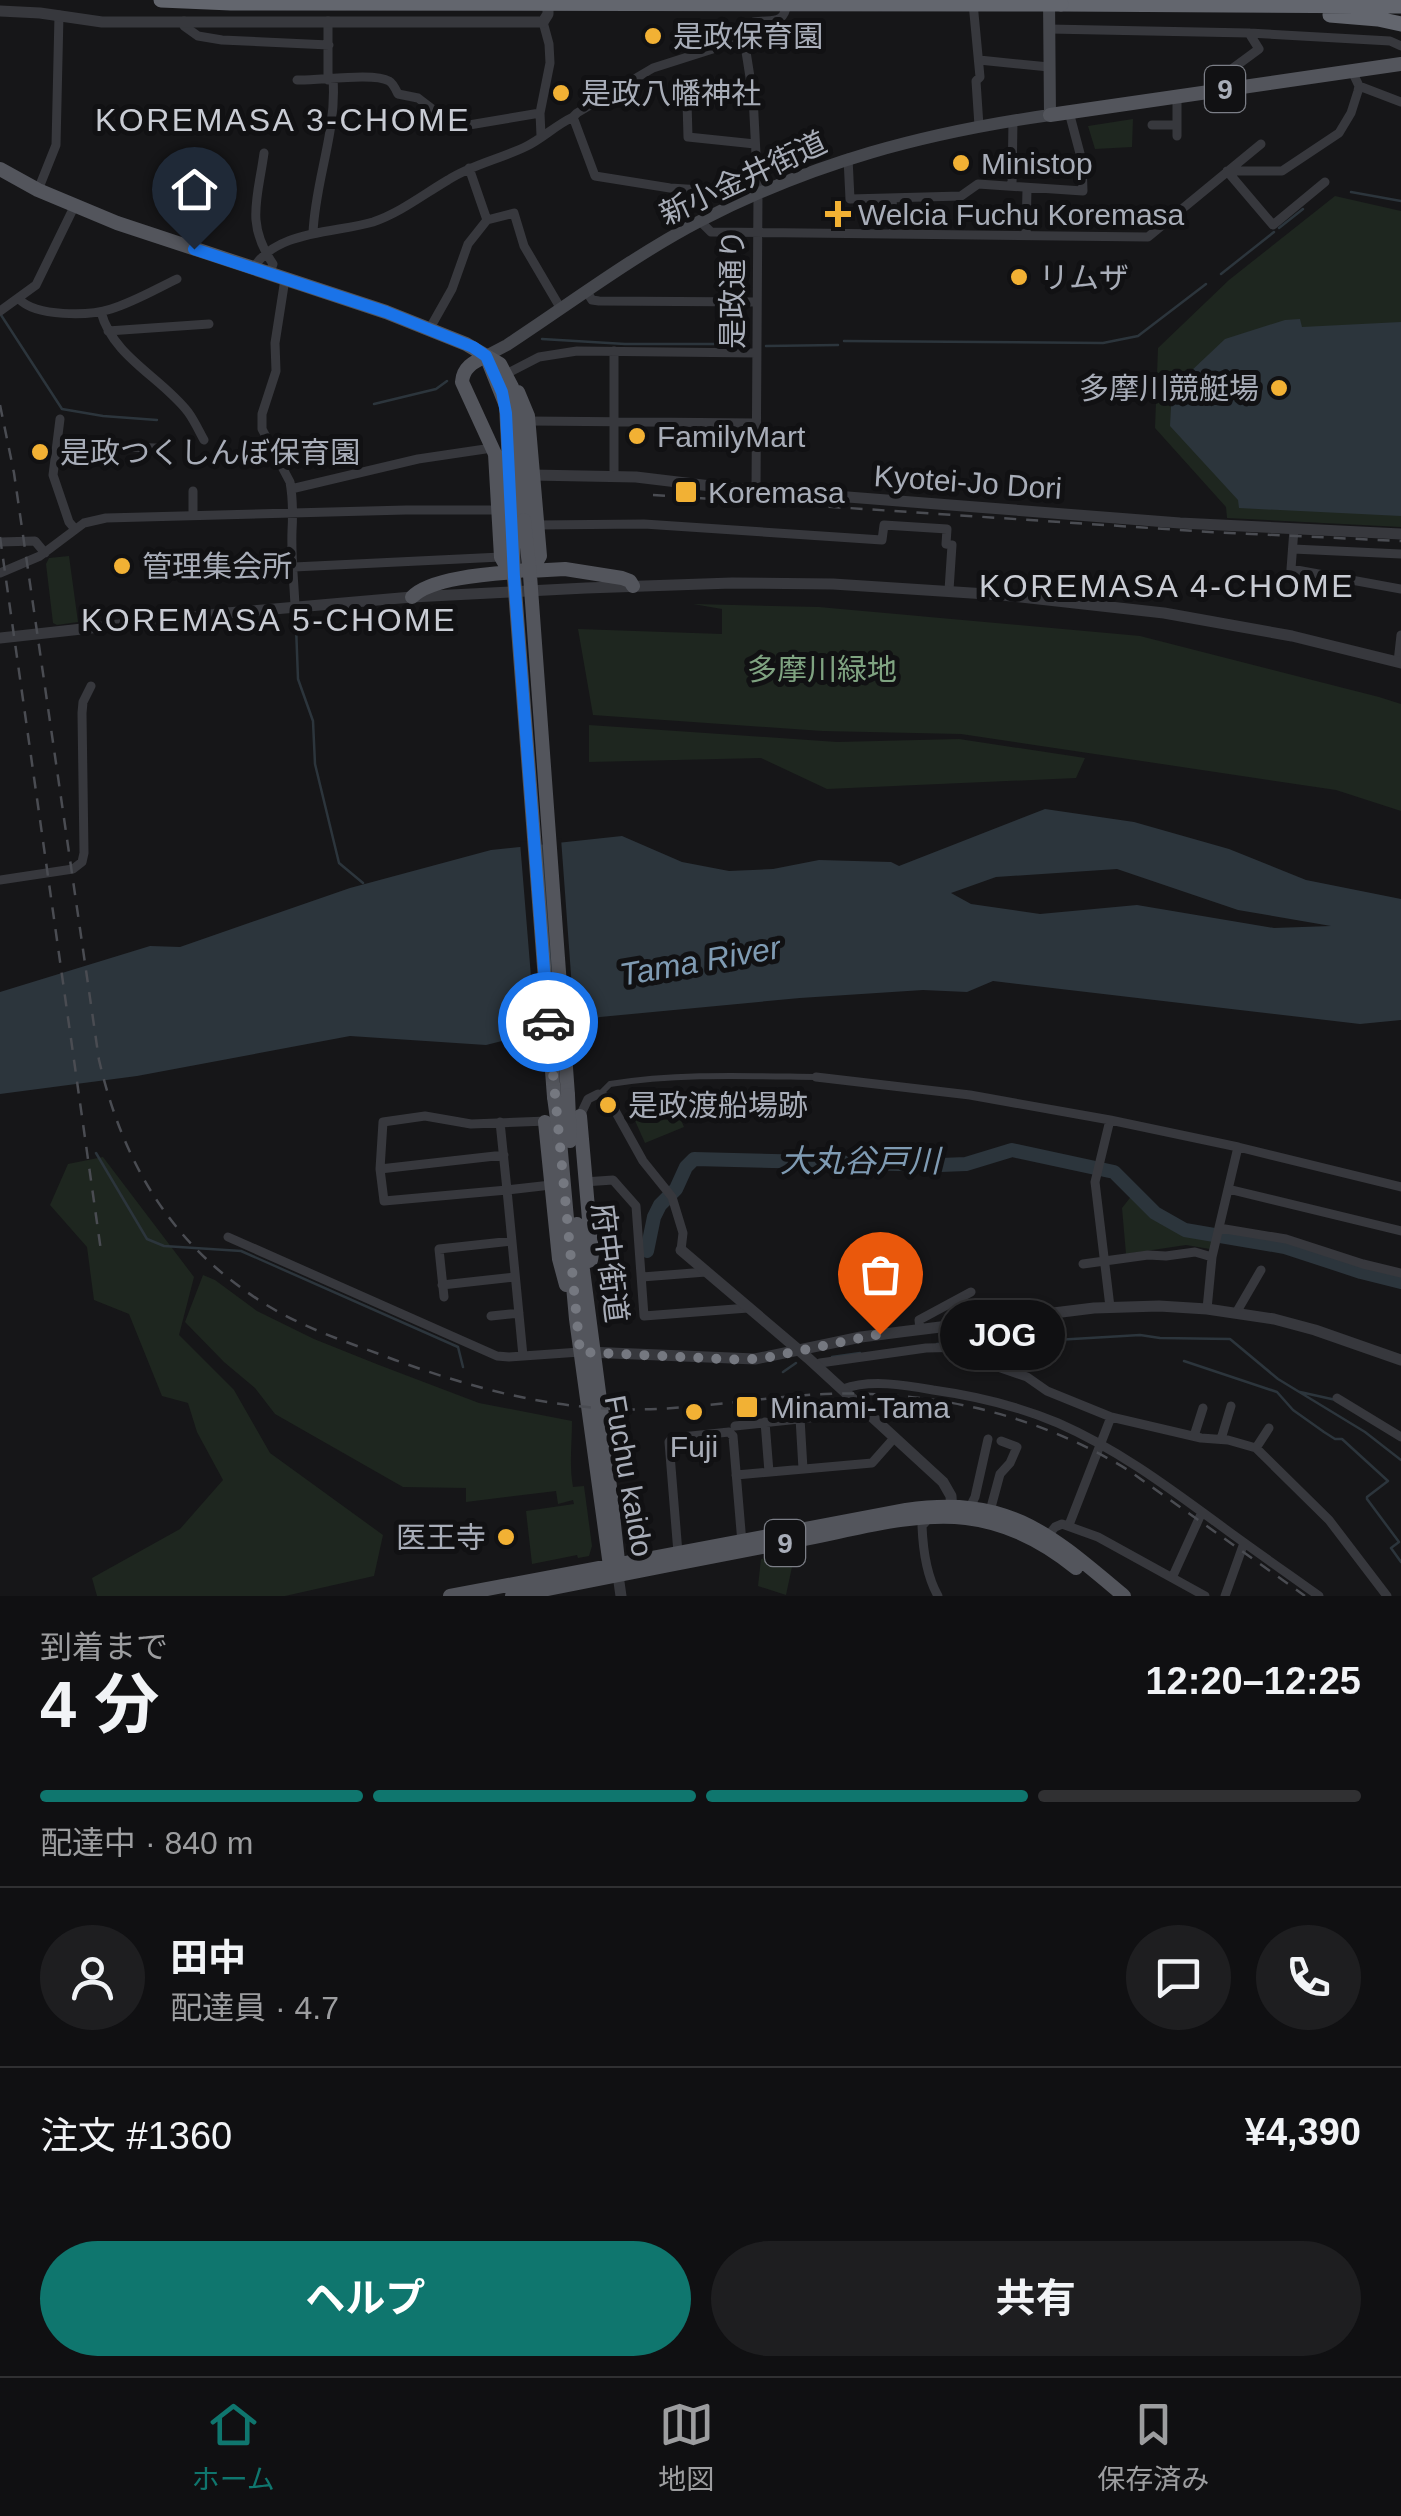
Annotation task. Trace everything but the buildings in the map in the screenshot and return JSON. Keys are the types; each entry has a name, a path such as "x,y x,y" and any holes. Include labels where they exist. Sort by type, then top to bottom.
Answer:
{"highway":[{"path":"161,0 232,4 1055,2 1297,12 1378,18 1401,24"},
{"path":"1091,4 1401,6"}],"main road":[{"path":"1050,115 1049,29 1055,2"},
{"name":"9","path":"1050,115 1401,64"},
{"name":"新小金井街道","path":"486,356 640,256 758,193 848,158 916,138 1050,115"},
{"path":"0,168 38,190 140,231 430,328 500,364 524,402 529,421 532,475 524,522"},
{"path":"486,356 469,366 462,382 495,454 500,510 516,580"},
{"name":"Fuchu kaido","path":"486,356 506,406 524,522 516,580 560,1074 576,1319 587,1352 616,1568"},
{"path":"508,376 516,404 524,522 540,556 552,570"},
{"path":"516,580 536,565 540,556"},
{"path":"412,598 420,588 516,580 565,569 622,578 633,586"},
{"path":"580,1116 592,1254 590,1260 581,1264"},
{"path":"545,1122 559,1259 576,1319"},
{"name":"府中街道","path":"565,1141 581,1264 587,1352"},
{"name":"9","path":"616,1568 929,1518 970,1508 1019,1521 1124,1596"},
{"name":"9","path":"616,1568 678,1553 742,1546 906,1510 952,1512 1045,1539 1110,1596"},
{"path":"520,1595 616,1568"},
{"path":"454,1596 616,1568"}],"street":[{"path":"541,136 540,113 550,62 543,22 548,14 548,0"},
{"path":"254,268 265,252 280,244 379,220 470,168 527,146 653,68 744,39 754,22 783,18 787,0"},
{"path":"972,0 980,77 976,81 979,126"},
{"path":"0,11 102,22 543,22"},
{"path":"38,190 56,145 59,15"},
{"path":"184,22 198,36 240,42 329,44"},
{"path":"313,233 315,200 331,131 328,22"},
{"path":"1049,29 1249,33 1390,41 1401,46"},
{"path":"1226,88 1225,74 1259,50 1249,33"},
{"name":"是政通り","path":"744,39 753,96 758,193 756,490"},
{"path":"979,60 1049,67"},
{"path":"1227,171 1282,171 1327,143 1339,133 1351,113 1359,86 1352,71"},
{"path":"298,80 388,80 398,94 418,98 452,124 462,126 540,113"},
{"path":"1359,86 1401,102"},
{"path":"753,96 720,96 688,102 688,137 755,144"},
{"path":"1152,125 1177,131 1177,96"},
{"path":"848,158 850,200 961,196 978,184 1083,191 1082,161 1069,112"},
{"path":"573,118 595,176 718,192 723,177 757,177"},
{"path":"1012,186 1013,120"},
{"path":"700,221 711,232 1148,237 1261,144"},
{"path":"264,153 255,226 272,264 270,274"},
{"path":"470,168 487,220"},
{"path":"1227,171 1273,225 1325,182"},
{"path":"1026,236 1027,188"},
{"path":"892,198 894,234"},
{"path":"1,311 32,290 39,280 75,205"},
{"path":"430,328 452,289 468,244 487,220 514,213 524,246 561,309"},
{"path":"19,299 32,308 54,312 102,312 177,279"},
{"path":"285,279 275,343 276,372 262,414 262,429 290,482 295,512 294,606"},
{"path":"586,292 598,301 757,302"},
{"path":"102,312 118,345 188,412 204,440"},
{"path":"108,331 209,324"},
{"path":"508,376 539,357 577,350 757,353"},
{"path":"614,351 614,476"},
{"path":"60,419 53,474 74,529"},
{"path":"529,421 756,422"},
{"path":"57,445 156,448"},
{"path":"291,489 418,459 492,448"},
{"name":"Kyotei-Jo Dori","path":"532,475 614,476 1161,522 1401,534"},
{"path":"193,491 193,514"},
{"path":"0,572 45,553 84,523 106,518 500,510"},
{"path":"524,522 644,524 882,540 884,524 947,529 946,544 952,545 949,590"},
{"path":"1294,529 1292,569 1401,590"},
{"path":"0,542 35,541 45,553"},
{"path":"1293,549 1401,554"},
{"path":"294,568 633,586 833,584 949,590 1192,617 1399,662 1401,634"},
{"path":"0,638 294,606 412,598 516,580"},
{"path":"0,880 73,869 82,862 82,713 91,686"},
{"path":"551,1185 384,1202 380,1170 383,1122 424,1116 471,1124 545,1122 580,1116 588,1100 610,1084 663,1078 816,1077 970,1095 1110,1120 1401,1187"},
{"path":"600,1094 608,1098 643,1161 670,1195 682,1233 682,1250 843,1389 947,1486 952,1512"},
{"path":"1110,1120 1095,1182 1110,1307"},
{"path":"500,1122 524,1356"},
{"path":"1207,1309 1212,1257 1238,1147"},
{"path":"380,1170 504,1155"},
{"path":"584,1182 613,1180 636,1206 644,1316 748,1308"},
{"path":"1228,1189 1401,1231"},
{"path":"1218,1232 1286,1239 1401,1273"},
{"path":"228,1237 497,1356 587,1352 743,1360 860,1337 920,1330 1022,1346"},
{"path":"444,1297 439,1248 512,1241"},
{"path":"1083,1264 1195,1252 1212,1257"},
{"path":"1236,1312 1261,1270"},
{"path":"642,1277 706,1272"},
{"path":"442,1285 515,1277"},
{"path":"920,1330 919,1320 970,1292"},
{"path":"817,1367 820,1363 926,1348 1110,1307 1159,1306 1236,1312 1315,1330 1401,1360"},
{"path":"491,1316 519,1313"},
{"path":"965,1338 970,1358 1027,1377 1046,1391 1110,1417 1256,1448 1329,1520 1387,1596"},
{"path":"843,1389 882,1385 965,1394 1036,1415 1100,1443 1156,1478 1319,1596"},
{"path":"1337,1398 1401,1436"},
{"path":"1221,1439 1232,1406"},
{"path":"1194,1436 1203,1408"},
{"path":"734,1426 818,1417"},
{"path":"1069,1525 1110,1417"},
{"path":"800,1418 803,1469"},
{"path":"765,1422 769,1472"},
{"path":"1256,1448 1268,1428"},
{"path":"678,1553 668,1442 672,1438 729,1432 733,1436 742,1546"},
{"path":"736,1475 872,1463 895,1437"},
{"path":"970,1508 988,1439"},
{"path":"990,1511 1000,1474 1017,1446 1001,1441"},
{"path":"1172,1578 1202,1512"},
{"path":"929,1518 922,1526 923,1545 938,1596"},
{"path":"1045,1539 1062,1524 1069,1525 1098,1536 1205,1596"},
{"path":"1225,1596 1244,1543"},
{"path":"616,1568 621,1596"}],"green space":[{"path":"1133,119 1132,147 1095,149 1088,126"},
{"path":"190,168 201,168 204,181 214,179 217,192 208,197 210,203 186,205 186,217 167,222 163,184 186,175"},
{"name":"多摩川競艇場","path":"1335,196 1401,211 1401,527 1227,518 1226,507 1155,428 1158,348 1229,280"},
{"path":"69,556 78,622 57,625 53,623 46,564 49,558"},
{"name":"多摩川緑地","path":"693,604 819,607 1140,636 1379,697 1401,704 1401,811 1336,790 961,734 822,731 593,715 578,629 722,634 722,609"},
{"path":"589,725 837,742 959,739 1085,758 1076,778 827,789 761,758 589,762"},
{"path":"667,1088 684,1127 645,1143 628,1105"},
{"path":"103,1157 194,1277 179,1335 234,1390 270,1453 383,1535 374,1576 285,1596 97,1596 92,1578 180,1529 223,1480 197,1432 188,1403 162,1396 129,1314 94,1300 87,1247 50,1205 68,1164"},
{"path":"1133,1194 1168,1224 1212,1238 1210,1249 1186,1245 1126,1254 1122,1208"},
{"path":"203,1275 257,1311 379,1365 479,1403 572,1421 573,1487 584,1486 592,1546 589,1556 532,1564 526,1511 574,1504 573,1500 558,1504 556,1491 466,1502 466,1488 403,1487 275,1414 255,1388 185,1322"},
{"path":"795,1553 786,1595 758,1586 761,1559"}],"water":[{"name":"多摩川競艇場","path":"1300,319 1302,327 1401,322 1401,516 1239,508 1238,500 1170,426 1172,389 1225,339"},
{"name":"Tama River","path":"1045,809 1134,822 1229,849 1306,880 1401,899 1401,1020 1360,1024 993,981 967,992 923,990 800,998 600,1017 486,1045 350,1036 137,1076 0,1094 0,992 150,946 180,947 350,888 491,850 622,836 682,862 729,871 773,869 819,860 891,862 899,866","holes":["1117,869 1238,910 1331,926 1274,928 1137,905 1040,914 971,904 951,893 996,877"]}],"pier":[{"path":"561,838 575,1029 558,1033 543,840"},
{"path":"540,840 553,1034 536,1038 520,842"}],"waterway":[{"path":"1351,192 1401,201"},
{"path":"1279,228 1303,209"},
{"path":"1221,274 1274,232"},
{"path":"844,341 1103,343 1138,336 1206,284"},
{"path":"1,315 62,409 157,420"},
{"path":"542,339 748,346"},
{"path":"766,346 838,345"},
{"path":"374,404 436,389 447,381"},
{"path":"296,626 298,679 313,721 315,764 339,863 363,883"},
{"name":"大丸谷戸川","path":"647,1251 660,1205 676,1189 694,1159 941,1165 966,1164 1012,1150 1114,1172 1155,1213 1185,1230 1285,1247 1401,1282"},
{"path":"96,1153 147,1239 164,1246 241,1251 458,1347 463,1367"},
{"path":"1022,1342 1140,1335 1230,1339 1278,1379 1365,1432 1401,1460"},
{"path":"937,1344 964,1342"},
{"path":"972,1342 994,1342"},
{"path":"832,1357 860,1353"},
{"path":"1184,1361 1277,1392 1293,1410 1335,1439 1342,1439 1388,1481 1367,1499 1399,1542 1391,1548 1401,1562"},
{"path":"783,1372 796,1363"},
{"path":"1300,1392 1336,1400"}],"railway":[{"path":"0,405 14,473 99,1060 123,1136 139,1170 180,1232 206,1259 270,1307 315,1330 449,1378 531,1399 641,1409 865,1394 944,1402 1020,1420 1093,1450 1128,1470 1305,1596"},
{"path":"653,495 1401,541"},
{"path":"0,537 101,1251"}],"way so far":[{"path":"548,1022 580,1352 743,1360 880,1334"}],"place":[{"name":"是政保育園","path":"653,36"},
{"name":"是政八幡神社","path":"561,93"},
{"name":"Ministop","path":"961,163"},
{"name":"Welcia Fuchu Koremasa","path":"838,214"},
{"name":"リムザ","path":"1019,277"},
{"name":"多摩川競艇場","path":"1279,388"},
{"name":"FamilyMart","path":"637,436"},
{"name":"是政つくしんぼ保育園","path":"40,452"},
{"name":"Koremasa","path":"686,492"},
{"name":"管理集会所","path":"122,566"},
{"name":"是政渡船場跡","path":"608,1105"},
{"name":"JOG","path":"880,1334"},
{"name":"Minami-Tama","path":"747,1407"},
{"name":"Fuji","path":"694,1412"},
{"name":"医王寺","path":"506,1537"}],"district":[{"name":"KOREMASA 3-CHOME","path":"283,120"},
{"name":"KOREMASA 4-CHOME","path":"1167,586"},
{"name":"KOREMASA 5-CHOME","path":"269,620"}],"route":[{"path":"194,249 386,312 473,347 486,356 502,392 506,413 514,577 548,1022"}]}
